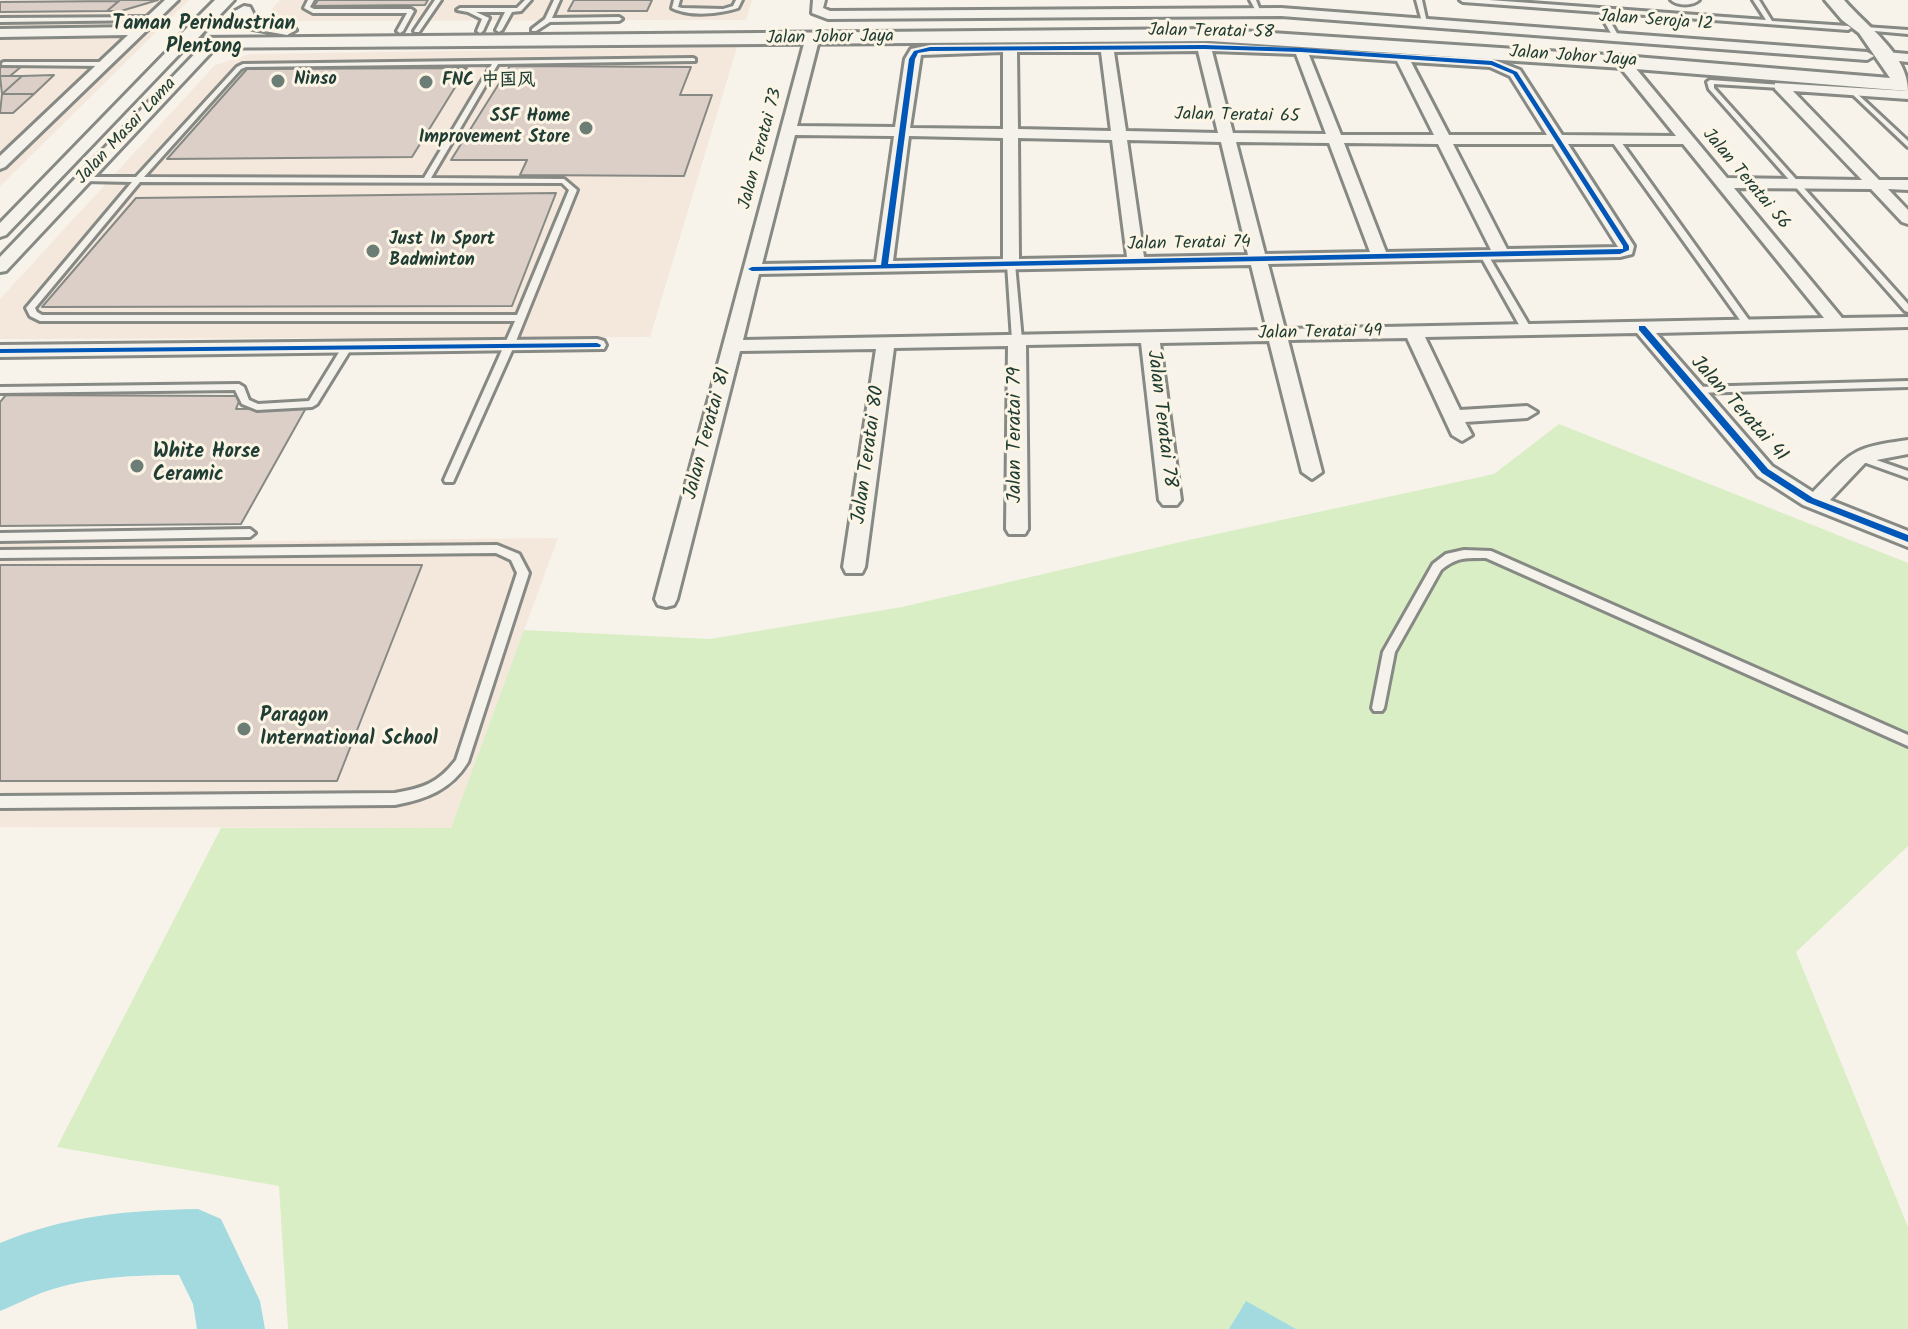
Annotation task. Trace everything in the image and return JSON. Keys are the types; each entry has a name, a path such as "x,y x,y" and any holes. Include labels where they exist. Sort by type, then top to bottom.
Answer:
{"main road":[{"name":"Jalan Masai Lama","path":"187,39 225,0"},
{"path":"1834,0 1894,74"},
{"name":"Jalan Masai Lama","path":"217,38 250,6"},
{"path":"250,6 248,23 302,38"},
{"path":"904,20 918,23 931,14"},
{"name":"Jalan Johor Jaya","path":"187,39 409,35 622,20 1291,25 1894,74"},
{"name":"Jalan Johor Jaya","path":"409,35 812,40 1210,35 1623,62 1894,74"},
{"path":"190,66 246,46 302,38"}],"street":[{"path":"0,164 172,0"},
{"path":"820,7 904,20 908,0"},
{"path":"1677,0 1693,0"},
{"name":"Jalan Seroja 12","path":"931,14 1002,7 1256,6 1616,37 1894,74"},
{"path":"0,33 139,31"},
{"name":"Jalan Masai Lama","path":"0,267 217,38"},
{"name":"Jalan Masai Lama","path":"0,232 187,39"},
{"name":"Jalan Teratai 73","path":"752,269 812,40"},
{"path":"0,43 127,43"},
{"path":"1204,47 1312,472"},
{"name":"Jalan Teratai 58","path":"902,130 912,59 916,52 930,49 1204,47 1492,63 1515,73 1556,140"},
{"path":"1010,48 1011,264"},
{"path":"1107,49 1136,262"},
{"path":"1301,50 1380,257"},
{"path":"1402,57 1502,255"},
{"name":"Jalan Teratai 56","path":"1623,62 1837,323"},
{"path":"1780,86 1851,90 1894,74"},
{"path":"1780,86 1908,219"},
{"path":"100,128 130,128"},
{"name":"Jalan Teratai 65","path":"788,130 1333,139 1686,140"},
{"path":"884,267 902,130"},
{"name":"Jalan Teratai 74","path":"752,269 1626,250 1556,140"},
{"path":"1723,183 1908,185"},
{"name":"Jalan Teratai 81","path":"666,599 752,269"},
{"name":"Jalan Teratai 49","path":"732,346 1908,322"},
{"name":"Jalan Teratai 41","path":"1642,328 1765,471 1816,502 1908,539"},
{"path":"1413,332 1462,435"},
{"name":"Jalan Teratai 78","path":"1150,338 1170,500"},
{"name":"Jalan Teratai 79","path":"1017,340 1017,529"},
{"name":"Jalan Teratai 80","path":"854,567 886,343"},
{"path":"0,351 597,345"},
{"path":"1454,416 1527,412"},
{"path":"1816,502 1859,457 1881,449 1908,447"}],"lane":[{"path":"311,0 307,8 313,11 431,10"},
{"path":"395,62 409,35 438,0"},
{"path":"460,10 465,0"},
{"path":"485,10 490,0"},
{"path":"460,10 519,10 528,0"},
{"path":"541,25 557,0"},
{"path":"677,0 675,8 681,10 723,11 736,7 739,0"},
{"path":"1419,0 1425,22"},
{"path":"1463,0 1770,22 1854,24 1908,32"},
{"path":"1756,0 1770,22"},
{"path":"460,10 486,18 490,30 509,11"},
{"path":"1601,10 1616,37"},
{"path":"409,35 411,11"},
{"path":"0,20 153,18"},
{"path":"520,318 40,318 30,308 138,179 239,68 257,63 693,60"},
{"path":"427,179 497,61"},
{"path":"4,64 104,64"},
{"path":"1780,86 1710,82 1711,88 1793,184 1908,309"},
{"path":"1851,90 1908,145"},
{"path":"1616,141 1748,325"},
{"path":"83,179 564,181 573,190 509,346 449,480"},
{"path":"1484,255 1527,330"},
{"path":"1011,264 1017,340"},
{"path":"0,390 239,387 245,402 257,407 312,404 346,349"},
{"path":"1695,390 1908,384"},
{"path":"1859,457 1908,475"},
{"path":"0,537 250,533"},
{"path":"0,554 497,549 515,557 523,573 462,762 448,780 429,793 395,799 0,802"},
{"path":"1378,708 1389,652 1437,567 1450,557 1487,554 1908,741"}],"shaded area":[{"path":"0,0 189,0 0,186"},
{"path":"280,0 752,0 746,20 286,21 271,10"},
{"path":"737,47 650,337 0,339 0,299 215,65 250,54"},
{"name":"Paragon International School","path":"558,538 451,828 0,827 0,544"}],"green space":[{"path":"1559,424 1908,563 1908,846 1796,952 1908,1227 1908,1329 1296,1329 1246,1302 1229,1329 288,1329 279,1186 57,1147 221,828 451,828 524,630 710,639 902,607 1189,540 1494,474"}],"water":[{"path":"1246,1301 1296,1329 1229,1329"}],"building":[{"path":"120,0 158,0 121,11 107,11"},
{"path":"318,0 428,0 425,5 314,6"},
{"path":"574,0 652,0 647,11 568,11"},
{"path":"119,1 107,11 0,12 0,2"},
{"path":"22,66 10,76 0,76 0,67"},
{"name":"SSF Home Improvement Store","path":"510,66 691,67 680,95 712,95 684,176 520,175 527,160 451,160"},
{"path":"467,68 412,157 167,159 247,69"},
{"path":"54,75 34,94 2,94 22,76"},
{"path":"0,76 22,76 2,94"},
{"path":"2,94 34,94 13,113 0,113"},
{"path":"556,193 512,306 42,307 136,198"},
{"name":"White Horse Ceramic","path":"6,395 241,396 236,409 306,408 241,524 0,526 0,402"},
{"path":"0,565 422,565 337,781 0,781"}],"waterway":[{"path":"0,1278 24,1266 72,1251 121,1244 198,1242 226,1301 231,1329"}],"cycle path":[{"path":"752,269 860,267 969,265 1077,263 1620,252 1626,250 1626,246 1515,73 1492,63 1204,47 930,49 916,52 912,59 884,267"},
{"path":"1642,328 1765,471 1810,500 1908,539"},
{"path":"0,351 597,345"}],"place":[{"name":"Ninso","path":"278,81"},
{"name":"FNC 中国风","path":"426,82"},
{"name":"SSF Home Improvement Store","path":"586,128"},
{"name":"Just In Sport Badminton","path":"373,251"},
{"name":"White Horse Ceramic","path":"137,466"},
{"name":"Paragon International School","path":"244,729"}],"district":[{"name":"Taman Perindustrian Plentong","path":"204,38"}]}
